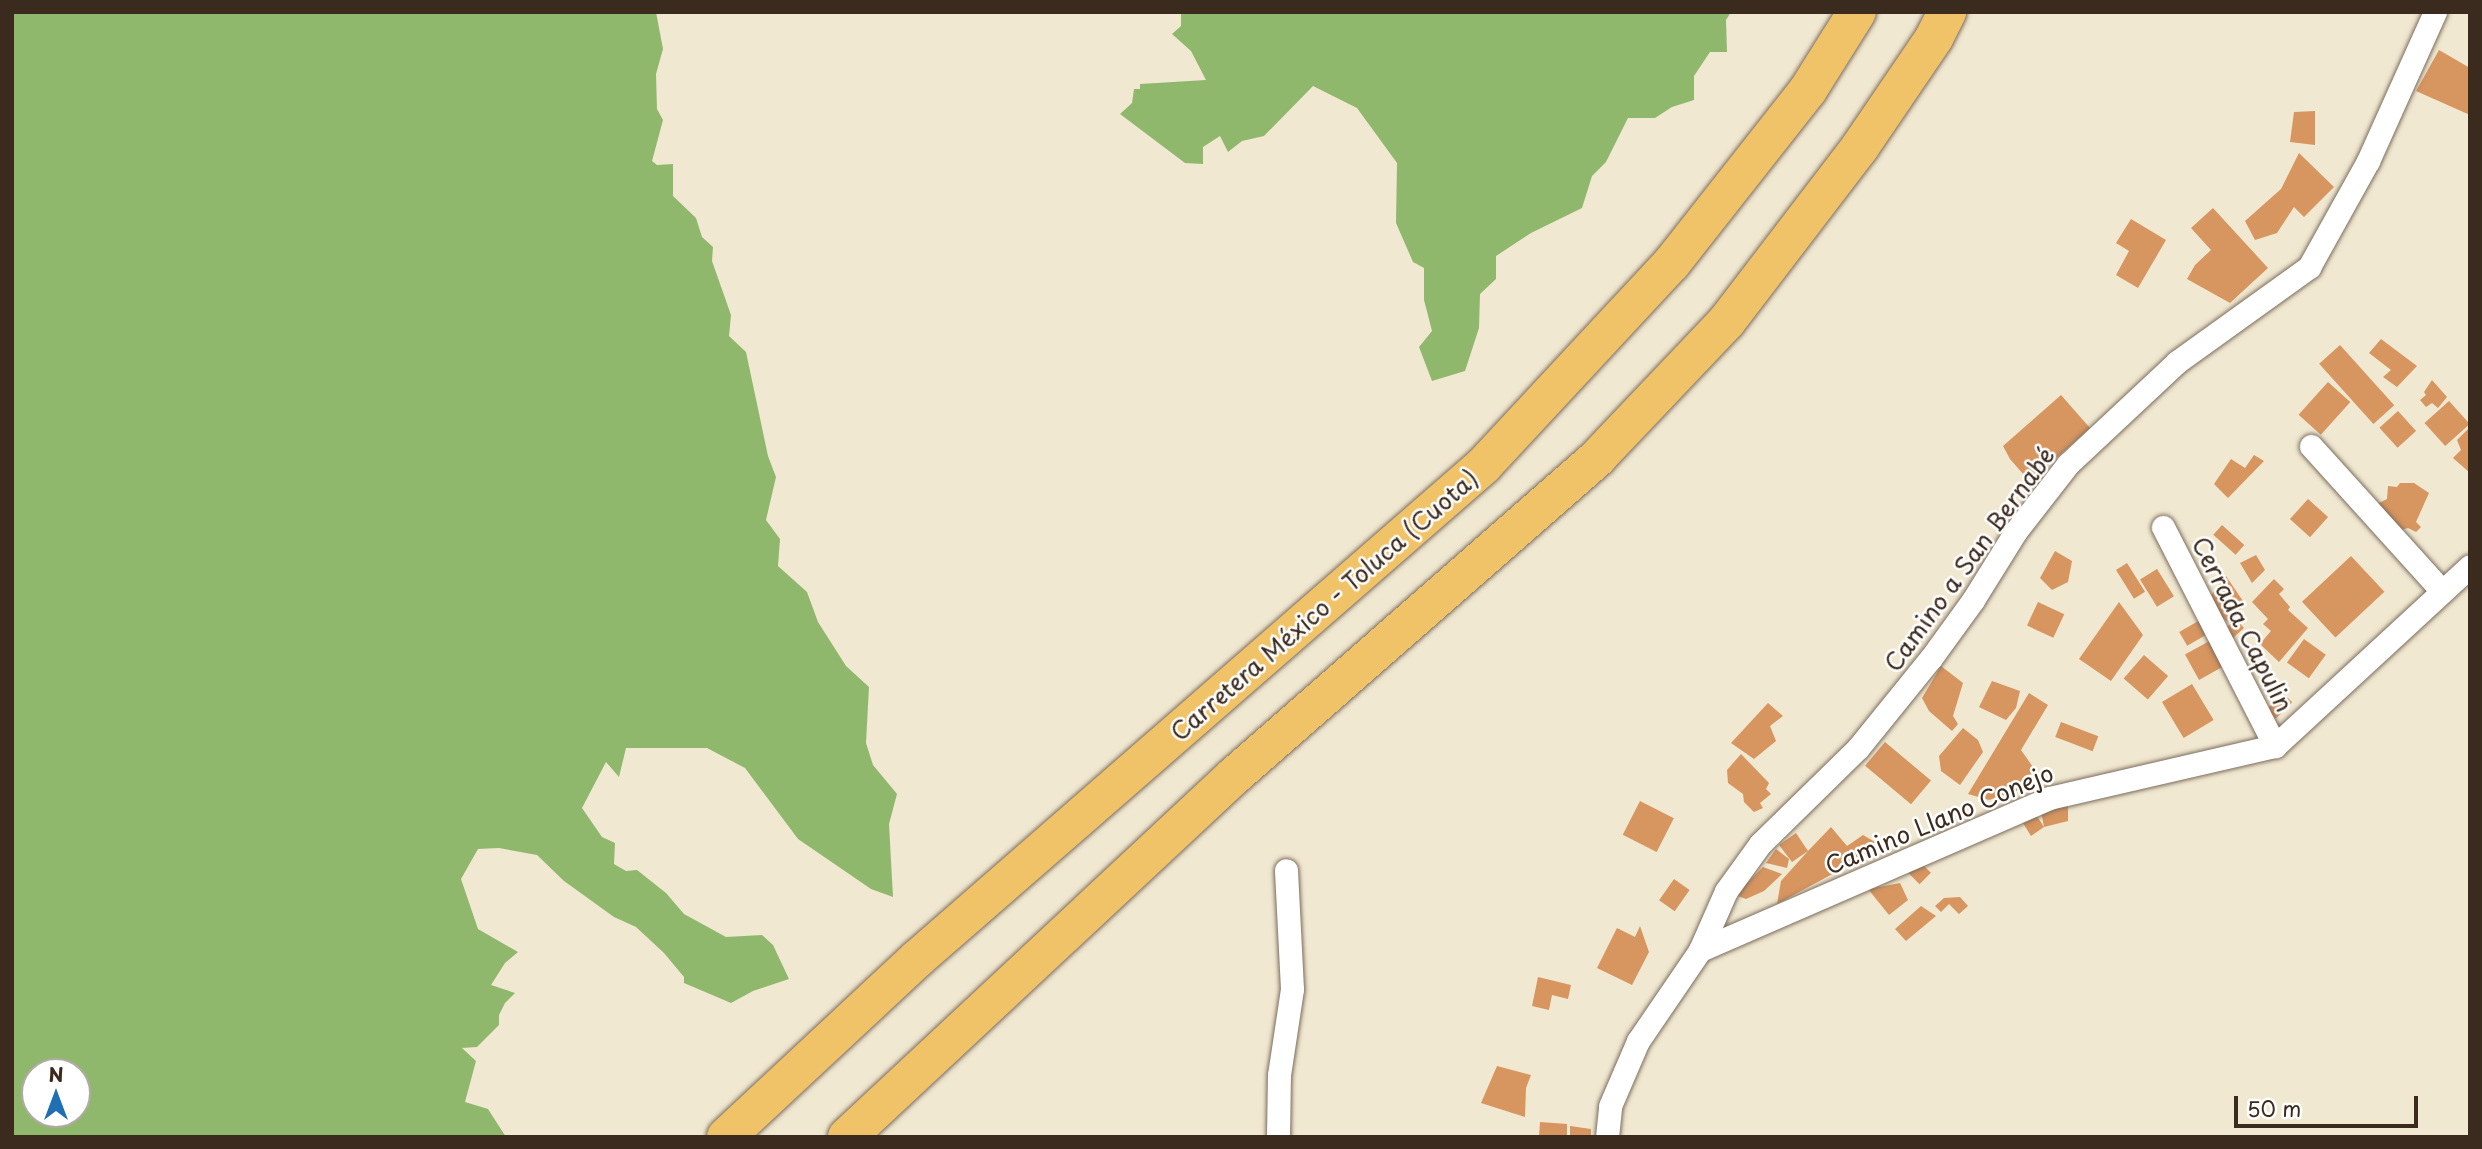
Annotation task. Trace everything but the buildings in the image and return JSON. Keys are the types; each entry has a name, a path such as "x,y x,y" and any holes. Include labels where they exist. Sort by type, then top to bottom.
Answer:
{"highway":[{"name":"Carretera México - Toluca (Cuota)","path":"726,1137 917,959 1484,465 1671,264 1808,90 1857,12"},
{"path":"847,1137 1234,776 1598,457 1727,321 1860,146 1934,38 1947,12"}],"street":[{"name":"Camino a San Bernabé","path":"1607,1137 1611,1105 1638,1041 1700,950 1726,891 1759,844 1858,748 1931,658 1973,600 2016,531 2068,464 2177,362 2309,267 2368,161 2435,12"},
{"path":"2311,446 2442,592"},
{"name":"Cerrada Capulin","path":"2163,527 2275,746"},
{"name":"Camino Llano Conejo","path":"1700,950 2049,798 2275,746 2470,566"},
{"path":"1278,1137 1279,1075 1292,989 1286,870"}],"green space":[{"path":"12,12 656,12 663,49 656,74 657,109 663,120 652,161 657,165 673,164 673,196 696,218 702,237 713,247 712,261 731,315 729,336 746,352 768,456 776,477 766,520 780,539 778,566 807,592 818,622 846,666 869,687 866,743 873,765 897,794 889,824 893,897 871,889 798,839 745,768 707,748 626,748 619,777 606,762 582,808 602,837 615,843 614,864 626,871 637,870 666,893 684,914 726,937 762,935 773,945 789,979 753,991 731,1003 684,983 684,977 664,953 636,927 614,917 564,881 537,855 499,848 478,849 461,879 478,929 518,952 505,963 491,985 515,993 505,1003 499,1015 499,1025 477,1047 462,1048 476,1061 465,1102 488,1109 506,1137 12,1137"},
{"path":"1181,12 1731,12 1726,20 1727,52 1710,52 1694,76 1694,100 1672,107 1655,118 1628,118 1606,162 1592,176 1582,208 1531,233 1496,256 1496,279 1480,294 1479,328 1465,371 1432,381 1419,347 1432,331 1424,300 1424,268 1413,262 1396,223 1397,163 1357,108 1313,86 1264,136 1242,141 1228,152 1220,136 1203,147 1203,164 1185,163 1120,114 1132,103 1134,89 1140,89 1140,84 1206,80 1191,51 1172,34 1181,26"}]}
